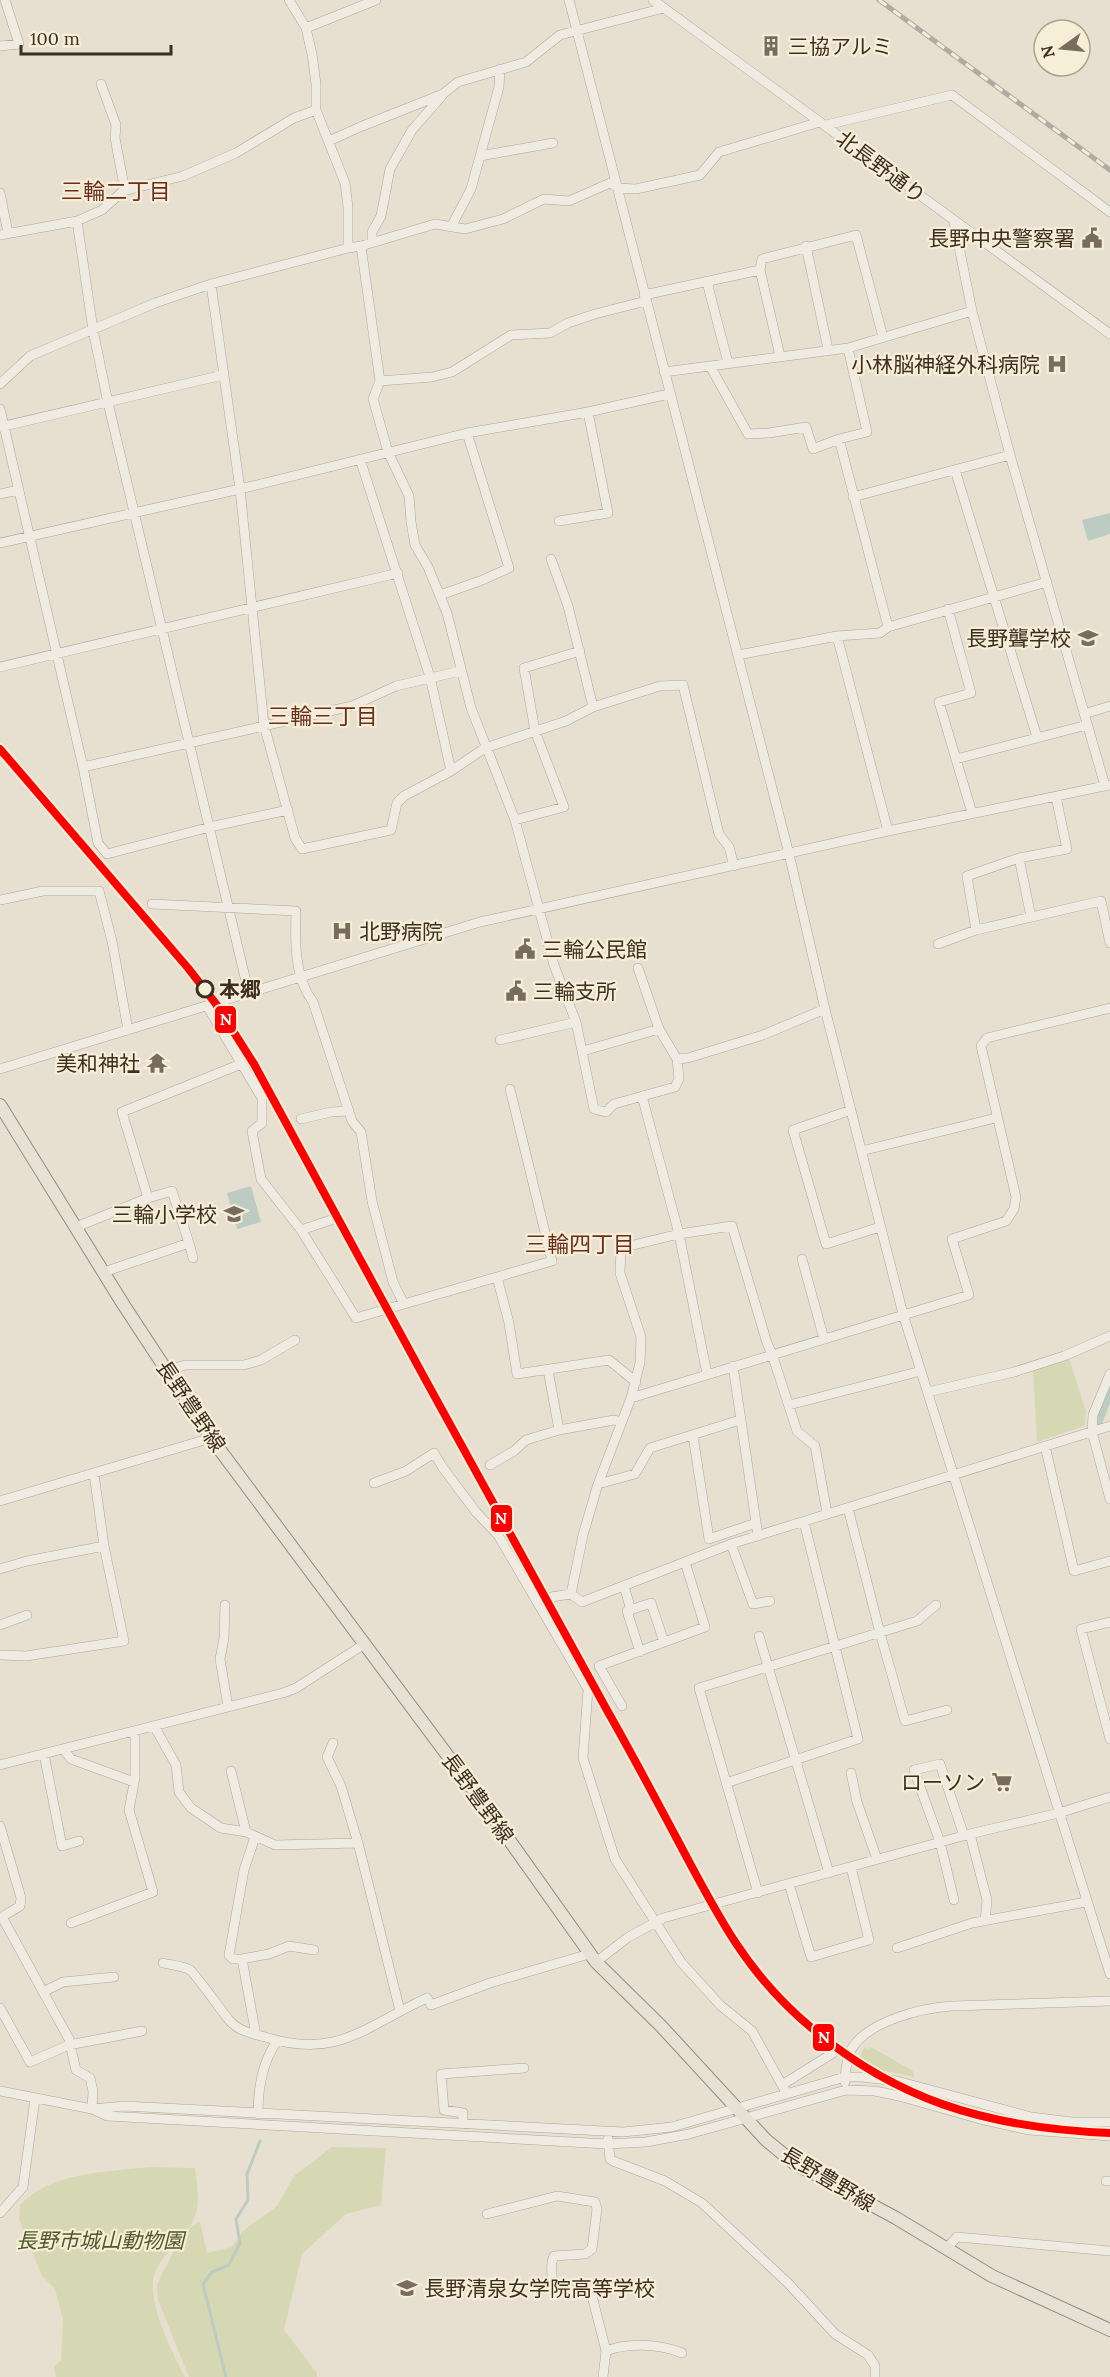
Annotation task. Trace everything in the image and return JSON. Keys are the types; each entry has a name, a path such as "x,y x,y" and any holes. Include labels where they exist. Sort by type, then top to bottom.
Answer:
{"main road":[{"name":"長野豊野線","path":"0,1105 211,1438 363,1645 480,1799 592,1958 661,2026 766,2140 794,2163 896,2218 992,2276 1110,2330"}],"street":[{"path":"0,46 20,44 5,0"},
{"path":"289,0 306,28 316,84 316,110 345,183 348,207 348,248"},
{"path":"306,28 376,0"},
{"path":"569,0 789,854 825,1009 903,1314 1110,1974"},
{"name":"北長野通り","path":"653,0 1110,334"},
{"path":"372,243 372,232 381,216 390,169 412,130 443,94 458,82 526,62 560,35 664,8"},
{"path":"451,227 471,189 499,87 500,69"},
{"path":"101,84 116,125 115,138 125,190"},
{"path":"329,141 443,94"},
{"path":"0,384 30,356 154,303 211,285 435,224 465,229 503,219 535,201 544,199 569,201 610,183 619,188 636,189 700,175 719,152 823,124 952,95 1110,212"},
{"path":"0,193 4,234 77,222 102,210 125,190 183,176 236,153 294,118 316,110"},
{"path":"480,156 553,142"},
{"path":"77,222 93,330 108,402 249,993"},
{"path":"0,1069 480,922 888,831 1107,785 1087,725 1010,455 972,311 954,222"},
{"path":"780,356 760,270 762,259 856,235 883,337"},
{"path":"361,246 380,381 373,399 388,452 409,496 415,545 428,567 447,613 460,671 485,748 514,820 554,965 576,1022 594,1109 606,1112 614,1104 675,1087 680,1079 677,1059 659,1029 638,968"},
{"path":"806,246 828,350"},
{"path":"380,381 432,377 452,372 512,335 550,333 568,323 645,298 760,270"},
{"path":"707,282 728,363"},
{"path":"211,285 240,489 264,725 295,838 302,849 391,830 397,802 451,771 485,748 566,721 593,706 660,686 683,685 719,834 729,846 734,866"},
{"path":"664,372 848,348 972,311"},
{"path":"710,366 748,434 806,427 813,449 867,432 848,348"},
{"path":"1,427 223,375"},
{"path":"0,543 240,489 467,434 588,412 669,394"},
{"path":"0,409 1,427 30,536 98,843 107,854 210,827 288,810"},
{"path":"559,521 608,513 588,412"},
{"path":"440,595 509,568 467,434"},
{"path":"839,439 888,627"},
{"path":"853,497 1010,455"},
{"path":"360,459 430,677 451,771"},
{"path":"955,470 1037,737"},
{"path":"0,494 18,490"},
{"path":"552,559 568,606 593,706"},
{"path":"0,667 398,573"},
{"path":"738,655 837,636 880,633 888,627 1047,582"},
{"path":"948,609 971,693 939,702 972,813"},
{"path":"837,636 888,831"},
{"path":"514,820 564,807 534,731 524,668 580,651"},
{"path":"83,767 352,706 396,686 460,671"},
{"path":"1084,714 1110,706"},
{"path":"956,759 1087,725"},
{"path":"976,930 967,876 1019,858 1066,849 1056,797"},
{"path":"1019,858 1032,917"},
{"path":"0,900 43,891 99,891 112,941 128,1030"},
{"path":"938,944 976,930 1101,901 1110,944"},
{"path":"152,904 296,911 295,943 302,978 313,1002 352,1121 361,1132 372,1201 393,1282 404,1304"},
{"path":"207,1006 262,1098 262,1123 252,1131 261,1179 301,1230 356,1318 552,1262 510,1089"},
{"path":"631,1398 969,1295 952,1239 1006,1221 1014,1209 1016,1197 981,1046 987,1038 1110,1008"},
{"path":"677,1059 688,1059 763,1035 825,1009"},
{"path":"500,1040 576,1022"},
{"path":"583,1051 659,1029"},
{"path":"148,1198 122,1112 241,1064"},
{"path":"642,1096 679,1234 707,1374"},
{"path":"851,1110 794,1130 796,1140 826,1244 880,1227"},
{"path":"301,1119 331,1112 349,1112"},
{"path":"861,1151 996,1118"},
{"path":"76,1227 148,1198 172,1191 193,1258"},
{"path":"301,1230 331,1220"},
{"path":"571,1594 598,1484 631,1398 640,1364 640,1337 620,1273 621,1248 679,1234 732,1226 767,1343 797,1431 815,1446 827,1513"},
{"path":"104,1272 189,1243"},
{"path":"802,1259 824,1339"},
{"path":"497,1277 509,1323 517,1374 609,1360 636,1382"},
{"path":"928,1392 1014,1372 1064,1356 1110,1336"},
{"path":"167,1371 184,1365 244,1365 261,1360 295,1340"},
{"path":"733,1366 758,1536"},
{"path":"548,1370 559,1430"},
{"path":"789,1405 921,1371"},
{"path":"1110,1374 1093,1415 1092,1432 1110,1499"},
{"path":"490,1465 514,1451 526,1440 559,1430 614,1420 622,1422"},
{"path":"598,1484 635,1473 650,1448 740,1420"},
{"path":"539,1602 571,1594 582,1602 731,1544 1110,1426"},
{"path":"693,1436 709,1539 756,1523"},
{"path":"0,1501 211,1438"},
{"path":"1045,1446 1074,1571 1110,1561"},
{"path":"374,1483 406,1471 434,1452 442,1468 476,1512 498,1535 588,1689 583,1758 615,1859 681,1962 706,1993 752,2031 785,2090"},
{"path":"0,1655 26,1656 124,1641 104,1546 94,1474"},
{"path":"849,1508 880,1634 905,1721 947,1710"},
{"path":"726,1782 858,1739 804,1522"},
{"path":"731,1544 753,1604 770,1601"},
{"path":"0,1569 27,1561 104,1546"},
{"path":"622,1706 599,1666 705,1627 685,1562"},
{"path":"624,1586 631,1610"},
{"path":"640,1652 627,1611 651,1603 664,1642"},
{"path":"225,1605 224,1638 220,1659 228,1707"},
{"path":"758,1893 699,1688 880,1634 917,1621 936,1605"},
{"path":"0,1625 27,1615"},
{"path":"1110,1622 1081,1629 1106,1710 1110,1739"},
{"path":"759,1636 829,1873"},
{"path":"0,1765 296,1688 363,1645"},
{"path":"154,1726 176,1765 179,1792 191,1808 221,1828 251,1835 275,1845 358,1843"},
{"path":"71,1923 153,1892 129,1810 134,1782 135,1731"},
{"path":"333,1743 327,1757 341,1786 358,1843 400,2011"},
{"path":"63,1749 71,1759 134,1782"},
{"path":"44,1754 62,1846 79,1841"},
{"path":"954,1900 940,1842 915,1770 940,1764 967,1835 987,1900 985,1921"},
{"path":"231,1771 251,1835 229,1955 232,1959 242,1959 269,1954 289,1946 314,1950"},
{"path":"851,1773 857,1802 877,1859"},
{"path":"163,1963 191,1970 236,2028 277,2041 312,2046 338,2042 428,1998 431,2005 490,1983 592,1958 654,1922 940,1842 1059,1813 1110,1797"},
{"path":"0,1826 21,1898 20,1906 1,1917 69,2039 76,2070 90,2078 93,2091 92,2109"},
{"path":"789,1884 811,1957 869,1940 851,1867"},
{"path":"897,1948 985,1921 1086,1902"},
{"path":"242,1959 256,2035"},
{"path":"43,1992 63,1982 114,1977"},
{"path":"846,2090 845,2077 851,2051 860,2040 903,2014 952,2006 1110,2001"},
{"path":"0,2008 30,2062 69,2045 142,2031"},
{"path":"258,2114 258,2094 270,2051 277,2041"},
{"path":"785,2090 833,2052"},
{"path":"463,2124 463,2113 444,2110 441,2074 524,2068"},
{"path":"92,2109 124,2106 608,2131 672,2127 738,2108 785,2090 845,2077 862,2077 897,2081 1031,2117 1072,2122 1110,2122"},
{"path":"0,2091 92,2109 107,2116 608,2144 646,2142 689,2134 846,2090 875,2091 980,2120 1029,2130 1110,2136"},
{"path":"0,2213 23,2187 35,2099"},
{"path":"608,2131 610,2159 665,2181 702,2203 788,2283 835,2334 868,2355 875,2366 875,2377"},
{"path":"488,2214 557,2196 595,2202 597,2209 592,2249 585,2253 554,2256 552,2279 554,2287 558,2289 591,2292 606,2351 603,2377"},
{"path":"946,2249 957,2237 1110,2251"},
{"path":"606,2351 639,2346 670,2348 682,2353"}],"green space":[{"path":"1069,1358 1086,1412 1084,1426 1037,1442 1033,1370"},
{"path":"864,2047 867,2049 871,2047 913,2071 914,2077 862,2066 859,2060"},
{"path":"332,2147 386,2148 381,2205 346,2214 302,2254 284,2330 317,2373 317,2377 189,2377 158,2300 157,2284 175,2249 191,2227 200,2221 207,2253 232,2247 244,2230 277,2206 294,2176"},
{"name":"長野市城山動物園","path":"149,2167 195,2168 198,2200 194,2219 190,2227 165,2255 153,2281 158,2317 185,2377 56,2377 54,2366 61,2361 63,2320 55,2289 42,2276 19,2219 20,2205 33,2194 63,2180 97,2173"}],"shaded area":[{"path":"1110,513 1110,534 1088,541 1082,520"},
{"path":"251,1186 261,1222 237,1229 227,1193"}],"waterway":[{"path":"1097,1423 1110,1389"},
{"path":"226,2377 203,2284 212,2272 229,2265 240,2243 236,2219 248,2200 247,2174 260,2141"}],"railway":[{"path":"879,0 1110,170"}],"transit line":[{"name":"N","path":"0,749 188,968 216,1004 254,1064 703,1888 730,1934 761,1977 799,2017 834,2046 870,2070 906,2089 944,2105 1023,2125 1110,2133"}],"place":[{"name":"三協アルミ","path":"771,46"},
{"name":"長野中央警察署","path":"1092,238"},
{"name":"小林脳神経外科病院","path":"1057,364"},
{"name":"長野聾学校","path":"1088,638"},
{"name":"北野病院","path":"342,931"},
{"name":"三輪公民館","path":"525,949"},
{"name":"本郷","path":"205,989"},
{"name":"三輪支所","path":"516,991"},
{"name":"美和神社","path":"157,1063"},
{"name":"三輪小学校","path":"234,1214"},
{"name":"ローソン","path":"1002,1782"},
{"name":"長野清泉女学院高等学校","path":"407,2288"}],"district":[{"name":"三輪二丁目","path":"116,191"},
{"name":"三輪三丁目","path":"323,716"},
{"name":"三輪四丁目","path":"580,1244"}]}
